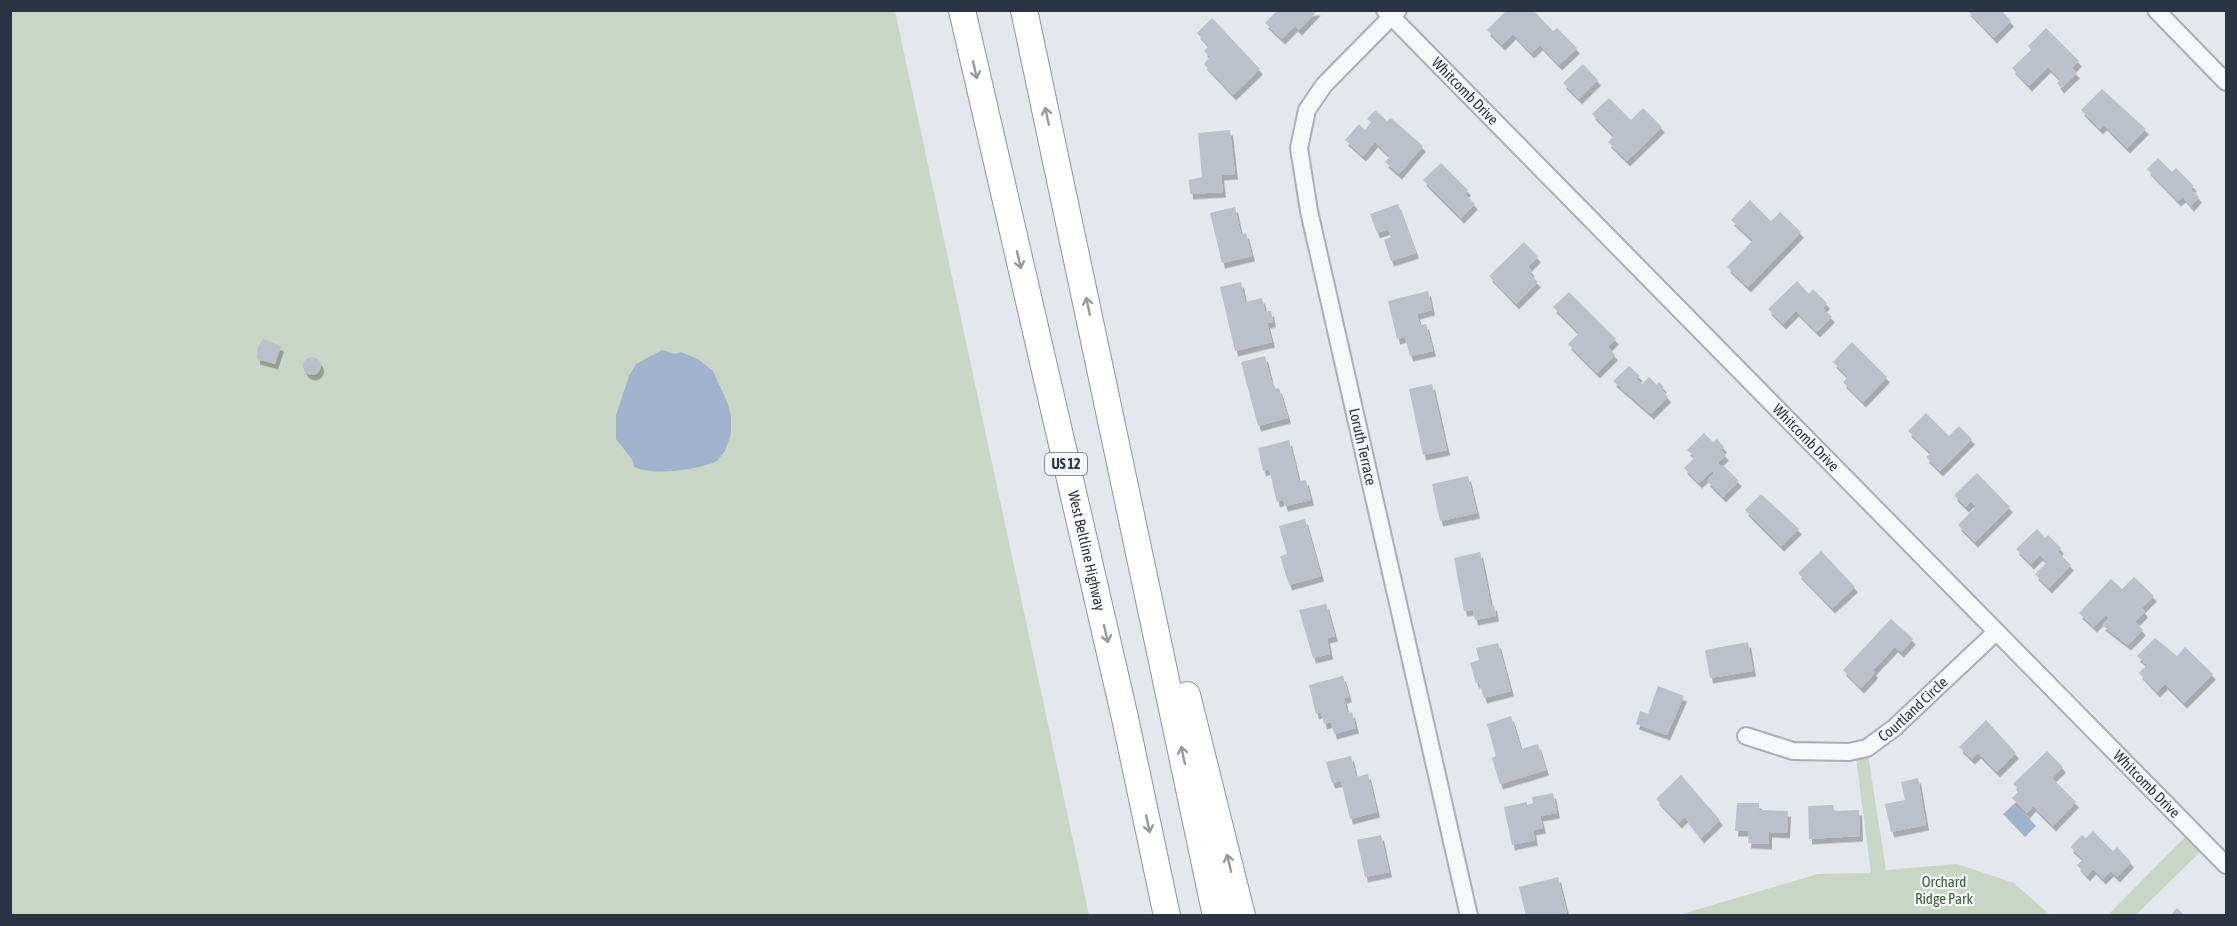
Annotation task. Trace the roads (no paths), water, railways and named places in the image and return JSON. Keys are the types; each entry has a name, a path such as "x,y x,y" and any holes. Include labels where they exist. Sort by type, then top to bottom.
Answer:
{"highway":[{"name":"West Beltline Highway","path":"962,10 1125,718 1167,915"},
{"path":"1024,10 1101,364 1216,915"},
{"path":"1101,364 1242,915"}],"street":[{"path":"2156,10 2226,82"},
{"name":"Whitcomb Drive","path":"1392,13 2226,865"},
{"name":"Loruth Terrace","path":"1392,13 1324,85 1307,110 1299,148 1309,211 1469,915"},
{"name":"Courtland Circle","path":"1746,736 1793,751 1849,752 1868,748 1934,692 1996,632"}],"water":[{"path":"662,350 676,354 681,352 698,359 713,371 731,416 731,434 725,451 717,461 676,471 642,470 634,467 632,459 616,439 616,415 629,376 636,364"},
{"path":"2015,803 2036,826 2025,837 2003,814"}],"park label":[{"name":"Orchard Ridge Park","path":"1944,890"}]}
